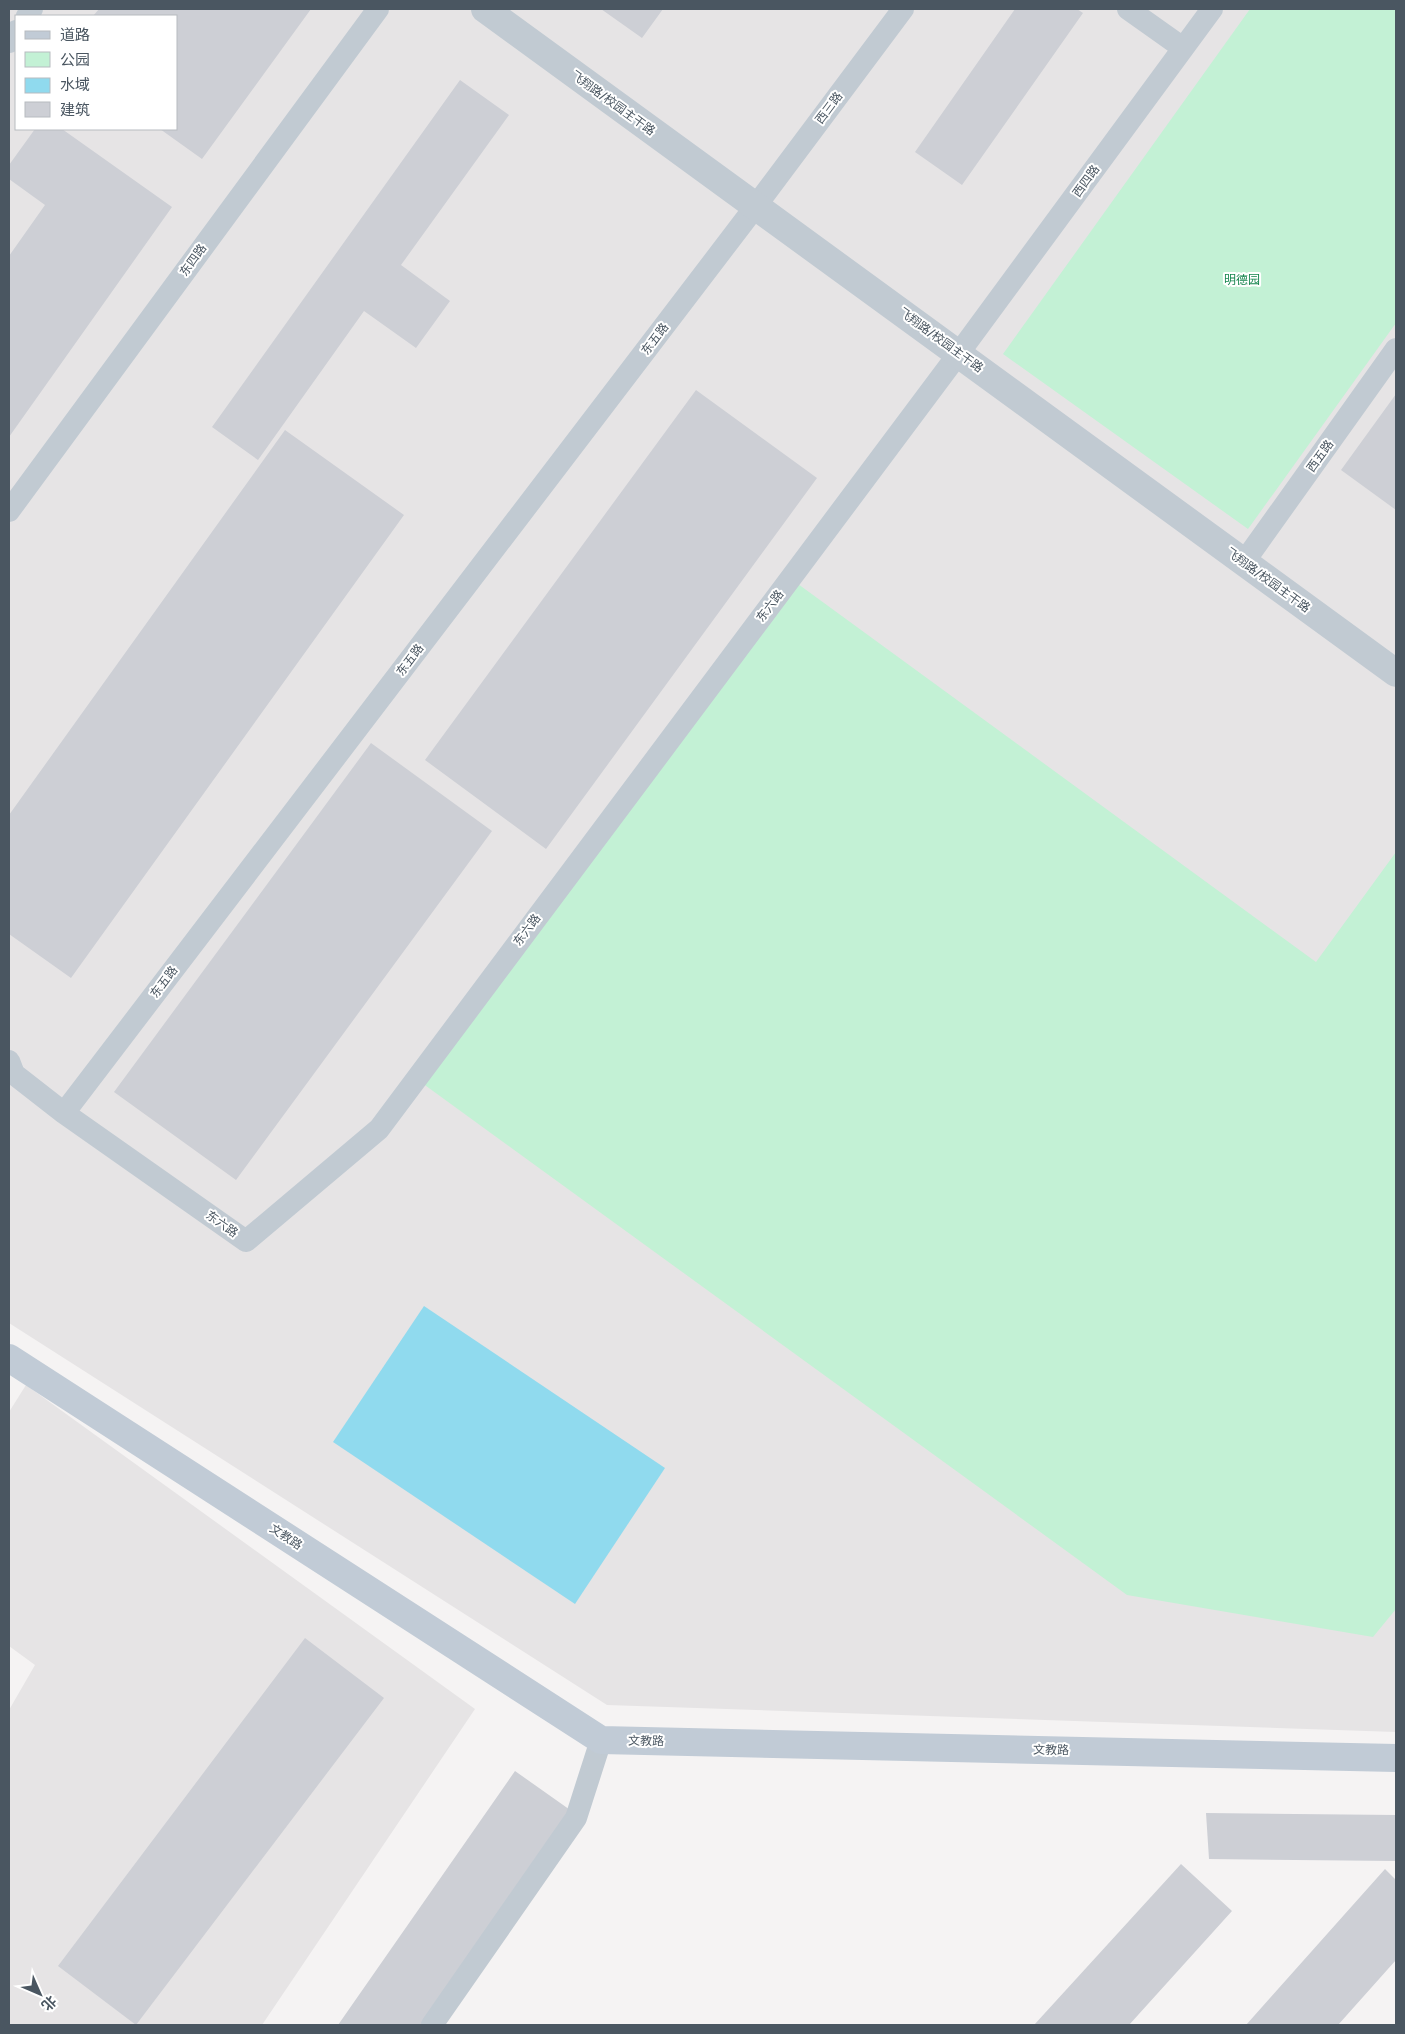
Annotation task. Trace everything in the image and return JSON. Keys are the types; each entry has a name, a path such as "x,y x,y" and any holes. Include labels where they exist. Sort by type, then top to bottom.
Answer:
{"street":[{"name":"飞翔路/校园主干路","path":"485,9 755,208 959,353 1396,673"},
{"name":"文教路","path":"9,1358 601,1740 1396,1758"}],"lane":[{"name":"东四路","path":"9,511 378,9"},
{"name":"西三路","path":"755,208 903,9"},
{"path":"1128,9 1183,48"},
{"name":"西四路","path":"959,353 1212,9"},
{"name":"东五路","path":"64,1114 755,208"},
{"name":"西五路","path":"1244,562 1396,349"},
{"name":"东六路","path":"9,1061 14,1074 64,1114 246,1241 378,1129 959,353"},
{"path":"432,2025 576,1818 601,1740"}],"shaded area":[{"path":"9,9 1396,9 1396,1732 607,1705 9,1323"},
{"path":"26,1385 475,1709 262,2025 9,2025 9,1710 35,1665 9,1646 9,1412"}],"green space":[{"name":"明德园","path":"1250,9 1396,9 1396,323 1248,529 1003,354"},
{"path":"798,584 1316,962 1396,852 1396,1609 1373,1637 1127,1595 422,1083"}],"water":[{"path":"424,1306 665,1468 575,1604 333,1442"}],"building":[{"path":"99,9 311,9 202,159 161,130 178,130 178,15 94,15"},
{"path":"601,9 663,9 642,38"},
{"path":"1015,9 1077,9 1083,13 962,185 915,152"},
{"path":"460,80 509,115 401,265 450,301 416,348 364,311 258,460 212,427"},
{"path":"34,130 63,130 172,207 9,437 9,256 45,205 9,179 9,165"},
{"path":"696,390 817,478 546,849 425,760"},
{"path":"1396,394 1396,510 1341,470"},
{"path":"285,430 404,515 71,978 9,934 9,815"},
{"path":"371,743 492,831 236,1180 114,1092"},
{"path":"305,1638 384,1698 136,2025 58,1966"},
{"path":"515,1771 573,1812 425,2025 338,2025"},
{"path":"1206,1813 1396,1815 1396,1861 1209,1859"},
{"path":"1181,1864 1232,1911 1129,2025 1034,2025"},
{"path":"1385,1869 1396,1880 1396,1960 1338,2025 1246,2025"}]}
